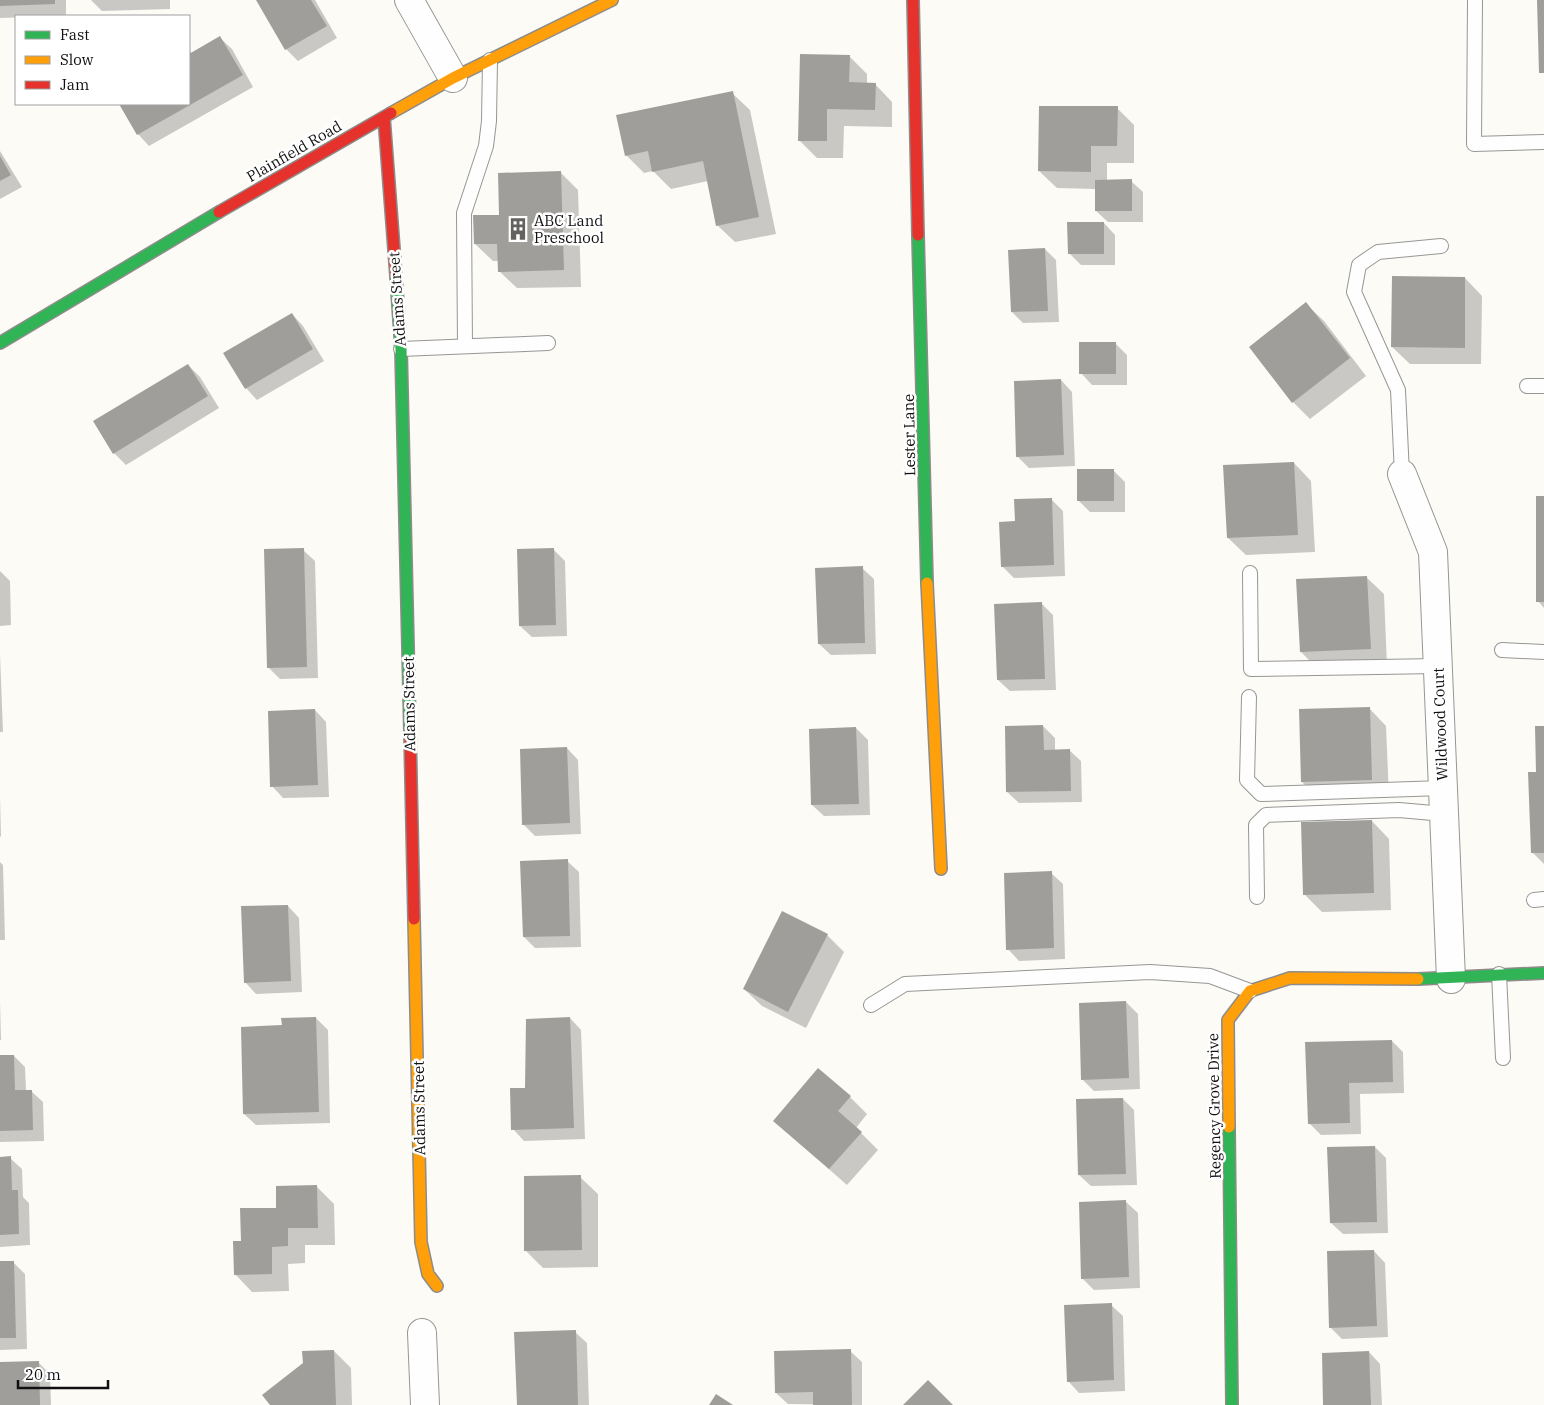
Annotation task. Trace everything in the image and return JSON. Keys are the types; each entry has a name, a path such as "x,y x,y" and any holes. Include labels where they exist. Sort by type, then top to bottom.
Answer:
{"street":[{"path":"409,0 453,78"},
{"name":"Plainfield Road","path":"0,343 310,158 453,78 612,0"},
{"name":"Lester Lane","path":"913,0 927,600 941,869"},
{"name":"Adams Street","path":"384,117 401,348 421,1242 428,1274 437,1286"},
{"name":"Wildwood Court","path":"1402,474 1433,552 1451,979"},
{"path":"1250,991 1290,978 1451,979 1499,974 1544,974"},
{"name":"Regency Grove Drive","path":"1232,1405 1228,1020 1250,991"},
{"path":"422,1333 424,1405"}],"lane":[{"path":"1475,0 1474,144 1544,142"},
{"path":"465,346 464,213 486,146 489,121 490,60"},
{"path":"1402,474 1398,390 1354,292 1359,265 1378,252 1441,246"},
{"path":"401,348 548,343"},
{"path":"1527,386 1544,386"},
{"path":"1250,573 1251,669 1438,666"},
{"path":"1502,650 1544,652"},
{"path":"1249,697 1246,780 1262,794 1443,801"},
{"path":"1257,897 1256,825 1266,815 1399,810 1443,801"},
{"path":"871,1005 905,984 1150,972 1210,976 1250,991"},
{"path":"1499,974 1503,1058"}],"building":[{"path":"0,0 55,0 55,4 0,6"},
{"path":"256,0 311,0 327,26 285,50"},
{"path":"1537,0 1544,0 1544,73 1539,73"},
{"path":"220,36 243,75 190,105 190,53"},
{"path":"800,54 850,55 849,82 876,83 875,110 827,109 827,141 798,141"},
{"path":"733,91 759,217 716,226 703,161 652,172 648,151 625,156 616,115"},
{"path":"120,105 190,105 137,135"},
{"path":"1039,106 1118,106 1117,146 1091,146 1091,172 1038,171"},
{"path":"0,156 11,175 0,181"},
{"name":"ABC Land Preschool","path":"561,171 564,270 498,272 497,244 474,244 473,215 499,215 498,173"},
{"path":"1132,179 1132,211 1095,211 1095,180"},
{"path":"1067,222 1104,222 1104,254 1068,254"},
{"path":"1045,248 1048,311 1011,312 1008,250"},
{"path":"1392,276 1465,277 1465,348 1391,347"},
{"path":"1306,302 1350,358 1292,403 1249,347"},
{"path":"292,313 313,349 245,389 223,353"},
{"path":"1079,342 1116,342 1116,374 1079,374"},
{"path":"188,364 208,396 113,454 93,421"},
{"path":"1061,379 1064,455 1016,457 1014,381"},
{"path":"1294,462 1298,535 1227,538 1223,465"},
{"path":"1077,469 1114,469 1114,501 1077,501"},
{"path":"1536,496 1544,496 1544,602 1536,602"},
{"path":"1052,498 1054,565 1001,567 999,522 1015,521 1014,499"},
{"path":"304,548 307,667 267,668 264,549"},
{"path":"554,548 556,625 519,626 517,549"},
{"path":"863,566 865,643 818,644 815,568"},
{"path":"1367,576 1371,649 1300,652 1296,579"},
{"path":"1042,602 1045,679 997,680 994,604"},
{"path":"1370,707 1372,780 1301,782 1299,709"},
{"path":"315,709 318,785 270,787 268,711"},
{"path":"1043,725 1044,750 1070,749 1071,791 1006,792 1005,726"},
{"path":"1535,726 1544,726 1544,853 1531,853 1528,772 1536,772"},
{"path":"856,727 859,804 811,805 809,729"},
{"path":"567,747 570,823 522,825 520,749"},
{"path":"1372,820 1374,893 1303,895 1301,822"},
{"path":"568,859 570,936 523,937 520,861"},
{"path":"1052,871 1054,948 1006,950 1004,873"},
{"path":"288,905 291,981 244,983 241,906"},
{"path":"782,911 828,934 788,1012 743,989"},
{"path":"1126,1001 1129,1078 1081,1080 1079,1003"},
{"path":"316,1017 319,1112 243,1114 241,1027 282,1025 281,1018"},
{"path":"570,1017 574,1128 511,1130 510,1088 525,1088 526,1019"},
{"path":"1392,1040 1393,1082 1349,1083 1350,1123 1308,1124 1305,1042"},
{"path":"0,1055 14,1055 15,1090 32,1090 33,1130 0,1131"},
{"path":"818,1068 851,1096 838,1111 862,1132 829,1169 773,1121"},
{"path":"1123,1098 1126,1174 1078,1175 1076,1099"},
{"path":"1375,1146 1377,1222 1330,1223 1327,1147"},
{"path":"11,1156 12,1190 18,1190 19,1234 0,1235 0,1157"},
{"path":"581,1175 582,1250 524,1251 524,1176"},
{"path":"317,1185 318,1228 288,1228 288,1246 272,1247 272,1274 234,1275 233,1241 241,1241 240,1208 276,1208 276,1186"},
{"path":"1126,1200 1129,1277 1081,1279 1079,1202"},
{"path":"1374,1250 1377,1326 1329,1328 1327,1251"},
{"path":"0,1261 14,1261 16,1338 0,1338"},
{"path":"1112,1303 1114,1380 1067,1382 1064,1305"},
{"path":"576,1330 578,1405 517,1405 514,1332"},
{"path":"851,1349 852,1405 813,1405 813,1392 775,1393 774,1351"},
{"path":"334,1350 336,1405 270,1405 262,1395 303,1363 302,1351"},
{"path":"1369,1351 1371,1405 1323,1405 1322,1353"},
{"path":"39,1361 40,1405 0,1405 0,1362"},
{"path":"928,1380 953,1405 903,1405"},
{"path":"716,1394 733,1405 709,1405"}],"traffic: fast":[{"path":"0,343 219,212"},
{"path":"918,235 927,583"},
{"path":"396,276 401,349 410,732"},
{"path":"1418,979 1544,973"},
{"path":"1229,1127 1232,1405"}],"traffic: slow":[{"path":"391,113 453,78 612,0"},
{"path":"927,583 941,869"},
{"path":"414,919 421,1242 428,1274 437,1286"},
{"path":"1229,1127 1228,1020 1250,991 1290,978 1418,979"}],"traffic: jam":[{"path":"913,0 918,235"},
{"path":"219,212 391,113"},
{"path":"384,117 396,276"},
{"path":"410,732 414,919"}],"place":[{"name":"ABC Land Preschool","path":"518,229"}]}
